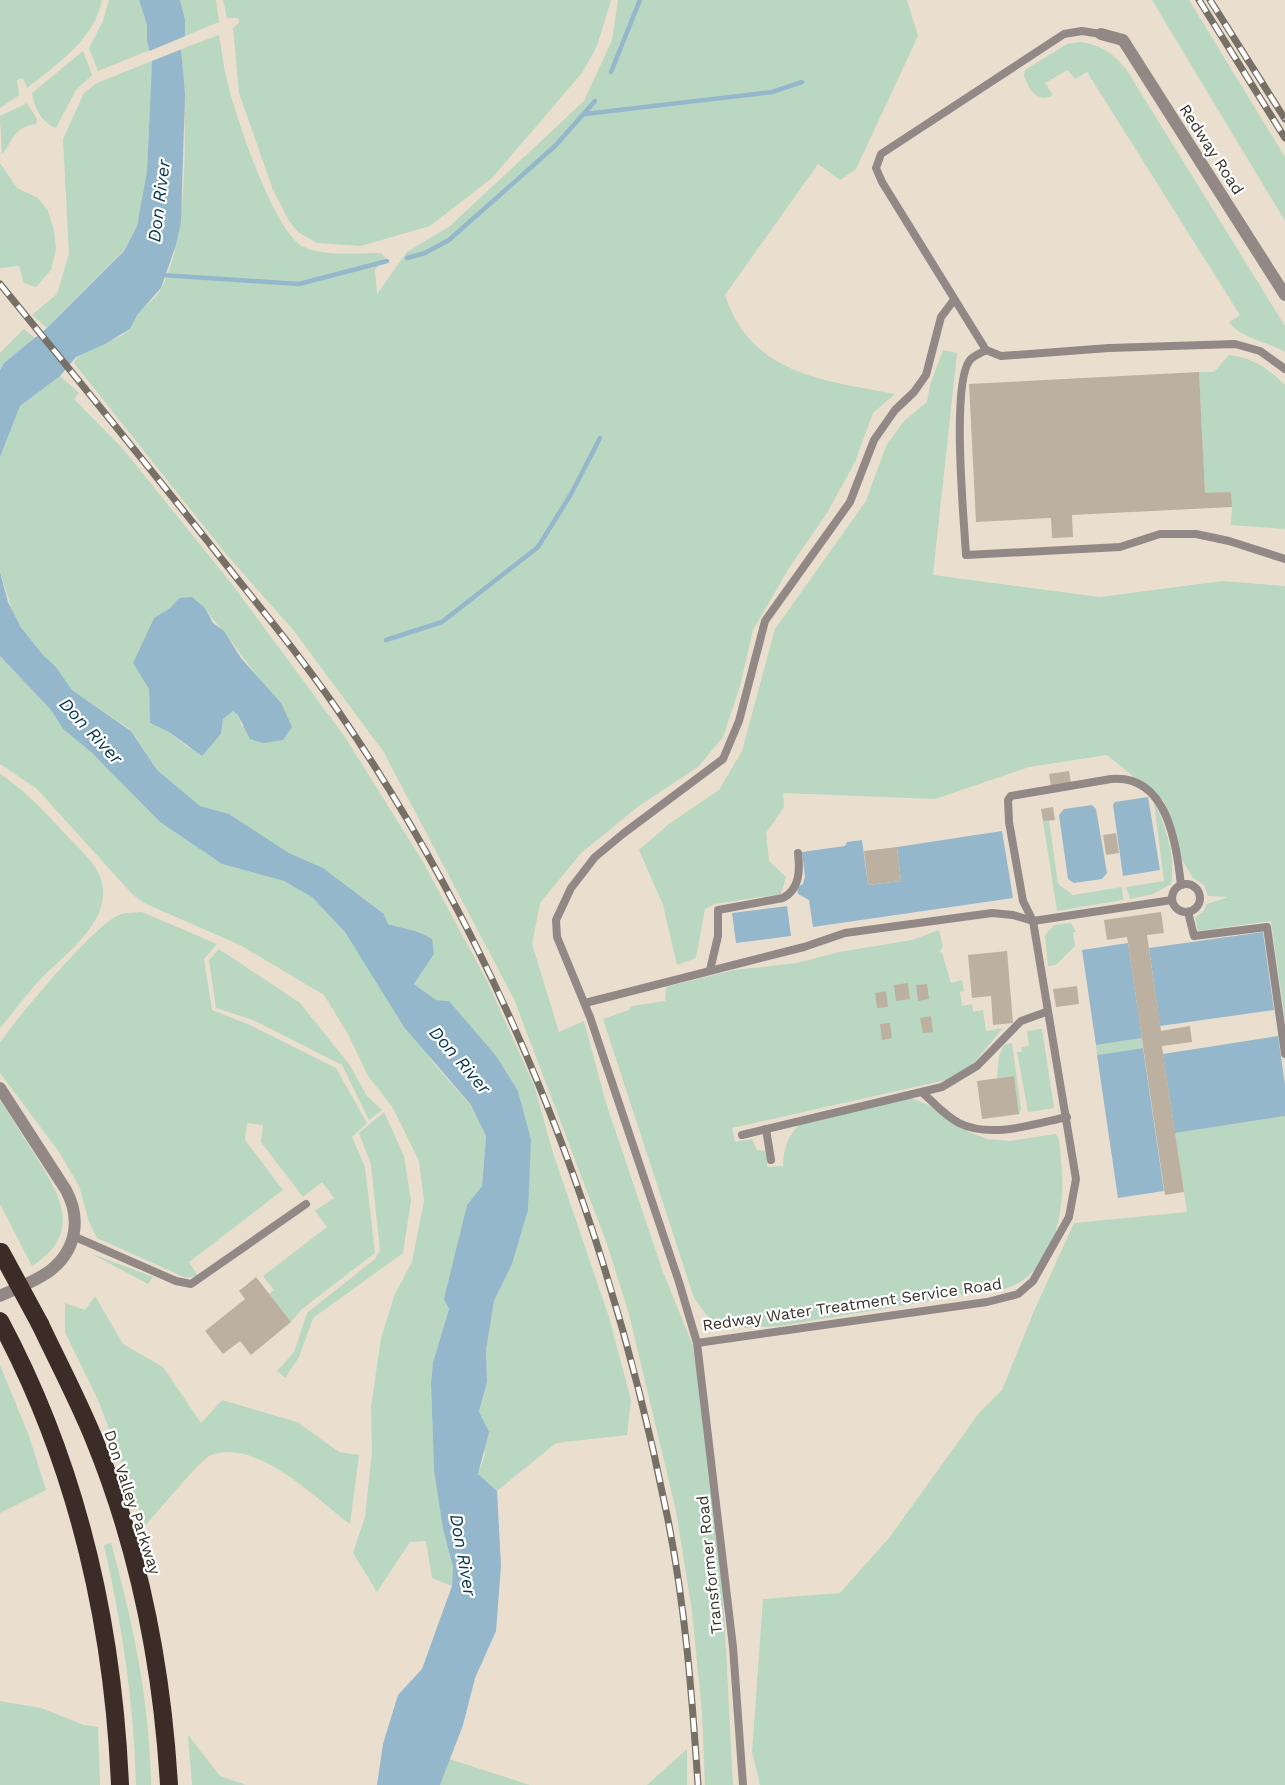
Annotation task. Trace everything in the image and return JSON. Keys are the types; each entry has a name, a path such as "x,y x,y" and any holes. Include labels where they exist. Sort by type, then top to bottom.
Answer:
{"highway":[{"name":"Don Valley Parkway","path":"0,1251 40,1324 94,1440 122,1522 158,1664 169,1785"},
{"path":"0,1321 11,1341 57,1449 78,1509 98,1588 117,1714 120,1785"}],"street":[{"name":"Redway Road","path":"1101,34 1123,40 1285,295"},
{"path":"0,1088 75,1206 73,1236 63,1256 52,1269 0,1296"}],"lane":[{"path":"1101,34 1082,31 1064,34 881,154 876,168 882,182 986,350 1001,356 1108,348 1235,344 1260,351 1285,369"},
{"name":"Redway Water Treatment Service Road","path":"954,300 941,317 926,375 914,392 895,410 874,440 850,502 765,621 739,721 723,759 596,857 571,888 559,910 555,927 557,937 585,1003 679,1282 697,1343 981,1303 1018,1294 1035,1278 1066,1224 1073,1205 1076,1171 1046,1012 1033,921 1023,900 1018,878 1007,804 1011,796 1110,779 1134,780 1146,786 1163,810 1169,825 1181,885"},
{"path":"986,350 970,360 962,380 960,459 966,555 1120,547 1160,534 1196,534 1229,541 1285,559"},
{"path":"710,970 718,936 718,910 790,895 800,874 798,853"},
{"path":"1181,885 1194,887 1199,895 1196,908 1188,912 1179,911 1172,900 1174,891 1181,885"},
{"path":"585,1003 804,947 845,933 992,913 1013,915 1033,921 1172,900"},
{"path":"1188,912 1194,936 1267,927 1285,1054"},
{"path":"742,1135 942,1087 968,1073 1020,1021 1046,1012"},
{"path":"923,1093 951,1118 974,1128 1008,1128 1066,1117"},
{"path":"766,1128 771,1160"},
{"path":"73,1236 177,1281 191,1284 306,1204"},
{"name":"Transformer Road","path":"697,1343 734,1647 743,1785"}],"green space":[{"path":"0,0 102,0 91,27 73,50 27,88 23,78 17,80 19,95 0,108"},
{"path":"109,0 139,0 147,25 150,50 98,71 89,48 103,21"},
{"path":"180,0 216,0 219,22 185,36 185,19"},
{"path":"223,0 611,0 597,46 582,73 492,178 430,226 361,246 317,243 298,232 289,221 273,190 239,93 233,28 239,23 238,18 227,18"},
{"path":"618,0 907,0 918,36 856,169 840,180 818,164 725,295 737,322 753,342 771,358 817,378 895,394 873,413 855,462 827,513 789,568 753,630 740,686 723,737 698,767 639,806 581,853 540,903 532,944 559,1032 584,1021 606,1103 663,1272 693,1346 718,1498 733,1785 705,1785 702,1713 692,1611 676,1511 629,1314 607,1244 514,999 383,751 294,631 226,554 74,363 84,351 117,338 131,328 136,316 161,289 171,265 182,206 184,172 185,138 181,49 219,35 227,82 240,125 259,175 281,221 293,238 304,247 313,250 342,254 381,253 386,258 375,270 377,294 407,252 450,226 584,101 612,40"},
{"path":"1152,0 1189,0 1285,157 1285,221"},
{"path":"1081,42 1106,51 1126,69 1285,326 1285,352 1247,336 1229,322 1240,315 1087,72 1075,79 1068,70 1045,83 1053,95 1047,97 1042,98 1034,94 1028,86 1024,76 1025,70 1067,44"},
{"path":"83,51 92,75 76,90 56,128 40,114 32,93"},
{"path":"152,61 147,171 137,226 124,250 47,328 32,315 57,294 69,254 63,139 84,93 97,83"},
{"path":"27,103 37,119 36,124 18,131 2,154 0,116"},
{"path":"0,163 17,188 38,198 48,211 54,230 56,249 51,270 36,287 24,283 19,266 0,268"},
{"path":"24,329 35,338 4,363 0,370 0,353"},
{"path":"943,350 957,353 933,575 1100,597 1222,581 1285,586 1285,1020 1271,921 1198,931 1195,917 1203,912 1207,904 1228,897 1208,896 1204,885 1193,878 1181,858 1164,801 1107,755 1029,767 935,799 783,793 784,807 766,833 769,861 786,877 781,894 715,904 705,909 696,958 677,965 663,905 639,850 669,824 719,790 742,751 775,629 866,501 886,446 904,421 927,402 930,385"},
{"path":"1229,355 1260,365 1285,385 1285,529 1231,525 1232,507 1205,493 1199,372 1214,372"},
{"path":"60,376 79,393 74,399 123,449 231,583 345,737 423,862 487,981 535,1088 553,1153 609,1317 631,1400 627,1435 556,1443 497,1491 478,1474 485,1455 479,1412 487,1382 486,1350 490,1324 494,1301 512,1264 531,1139 518,1091 449,1001 436,1000 414,984 434,954 407,930 388,924 384,914 323,868 289,853 229,814 200,806 157,770 131,730 72,690 56,667 43,655 15,619 0,572 0,457 20,406","holes":["179,598 205,608 281,703 242,727 238,715 233,711 223,719 221,735 189,748 169,732 150,723 149,689 133,663 154,618 170,608"]},
{"path":"0,656 51,710 63,729 91,752 160,822 222,864 284,881 312,896 345,932 434,1064 473,1108 486,1136 482,1186 467,1205 449,1309 433,1362 431,1383 434,1471 443,1529 453,1567 452,1586 432,1578 426,1541 410,1542 377,1592 353,1553 365,1517 372,1452 371,1407 381,1338 395,1294 412,1262 424,1201 419,1161 393,1108 368,1076 348,1034 324,995 240,945 144,903 133,895 37,789 0,764"},
{"path":"0,774 35,803 88,857 100,876 103,899 99,913 81,940 35,985 0,1028"},
{"path":"1154,802 1169,842 1172,864 1171,884 1153,894 1130,899 1126,887 1164,881"},
{"path":"1049,820 1058,884 1073,895 1122,887 1123,900 1057,911 1043,821"},
{"path":"142,912 217,944 204,959 212,1010 250,1025 336,1068 367,1123 352,1137 365,1167 375,1253 302,1309 291,1322 269,1294 274,1290 263,1276 327,1227 315,1211 334,1198 322,1182 303,1197 261,1142 263,1125 247,1123 245,1140 283,1190 189,1262 198,1276 186,1278 97,1238 89,1222 79,1186 59,1152 0,1073 0,1042 57,972 107,922 121,914"},
{"path":"1071,923 1076,932 1073,932 1075,946 1056,965 1048,966 1045,935 1054,925"},
{"path":"939,930 943,946 939,952 942,953 951,983 962,980 964,991 960,992 962,1006 972,1004 973,1012 983,1010 986,1031 1003,1028 973,1064 946,1080 732,1128 735,1142 752,1139 757,1150 767,1151 767,1167 783,1166 787,1143 800,1124 911,1098 931,1106 969,1132 987,1139 1010,1141 1056,1134 1060,1147 1062,1176 1061,1207 1054,1238 1047,1252 1028,1276 1014,1285 997,1291 963,1296 955,1289 947,1292 943,1299 779,1326 725,1329 711,1321 694,1298 603,1019 629,1010 632,1006 665,1001 666,987 734,970 797,963 839,952 912,940"},
{"path":"219,949 300,1003 349,1064 367,1096 382,1110 369,1120 342,1065 253,1020 216,1008 209,960"},
{"path":"1042,1029 1054,1108 1028,1112 1017,1052 1022,1052 1021,1047 1029,1046 1027,1031"},
{"path":"1142,1038 1143,1048 1097,1055 1096,1045"},
{"path":"1012,1043 1021,1109 1019,1114 1014,1076 997,1078 999,1056 1004,1045"},
{"path":"0,1100 53,1185 62,1214 62,1228 58,1241 48,1254 32,1266 0,1204"},
{"path":"384,1112 404,1156 411,1200 403,1253 313,1318 299,1357 285,1378 277,1371 294,1352 307,1313 375,1259 380,1250 371,1165 359,1133"},
{"path":"1285,1116 1285,1785 760,1785 752,1752 763,1599 840,1593 889,1538 979,1413 1002,1390 1034,1311 1074,1223 1187,1212 1175,1133"},
{"path":"90,1253 153,1277 148,1284"},
{"path":"95,1296 123,1344 163,1367 201,1423 222,1400 297,1422 339,1452 359,1455 350,1524 285,1473 247,1455 229,1452 211,1455 205,1459 145,1526 99,1402 65,1332 65,1303 85,1310"},
{"path":"0,1365 29,1436 46,1490 0,1513"},
{"path":"111,1543 144,1693 151,1785 136,1785 133,1724 126,1664 104,1545"},
{"path":"0,1701 41,1708 84,1725 98,1727 100,1785 0,1785"},
{"path":"188,1735 220,1776 246,1785 192,1785"},
{"path":"687,1749 687,1785 647,1785"},
{"path":"449,1759 530,1785 440,1785"}],"water":[{"name":"Don River","path":"139,0 180,0 185,19 185,36 181,49 185,94 181,222 176,245 161,288 137,315 130,329 105,344 76,357 60,376 20,406 0,457 0,370 4,363 47,328 124,251 137,226 147,171 152,61 147,40 147,25"},
{"name":"Don River","path":"0,572 8,602 20,626 43,655 56,667 72,690 131,731 157,770 200,806 229,814 289,853 323,868 384,914 388,924 432,939 434,954 414,984 436,1000 449,1001 496,1056 518,1091 531,1139 528,1210 512,1264 494,1301 486,1350 487,1382 479,1412 489,1432 478,1474 497,1491 501,1566 496,1631 475,1678 463,1725 440,1785 377,1785 383,1744 398,1695 422,1669 452,1586 453,1567 443,1529 434,1471 431,1383 433,1362 449,1309 444,1299 467,1205 482,1186 486,1136 471,1105 404,1027 345,932 312,897 284,881 222,864 160,822 91,752 63,729 51,710 0,656"},
{"path":"192,597 205,608 213,623 224,631 241,658 281,703 292,727 283,740 264,743 250,739 238,715 233,711 223,719 221,734 202,756 169,732 150,723 149,689 133,663 154,618 170,608 179,598"},
{"path":"1148,797 1160,870 1123,876 1113,805 1115,802"},
{"path":"1092,805 1096,809 1107,873 1102,879 1074,883 1068,879 1059,815 1064,809"},
{"path":"1002,831 1013,898 813,927 809,900 798,894 797,887 803,884 805,877 802,852 845,846 847,842 862,840 868,885 901,881 897,847"},
{"path":"787,906 791,936 736,943 732,913"},
{"path":"1263,932 1274,1010 1160,1026 1149,948"},
{"path":"1128,943 1142,1038 1096,1045 1082,950"},
{"path":"1278,1036 1285,1085 1285,1116 1175,1133 1163,1054"},
{"path":"1143,1048 1164,1191 1118,1198 1097,1055"}],"pier":[{"path":"188,35 185,48 149,62 147,52"}],"building":[{"path":"1199,372 1205,493 1231,492 1232,507 1072,515 1073,537 1052,538 1051,518 976,522 969,384"},
{"path":"1069,771 1071,783 1051,787 1049,774"},
{"path":"1053,807 1055,820 1043,821 1041,809"},
{"path":"1116,833 1119,853 1106,855 1103,835"},
{"path":"897,847 901,881 868,885 864,851"},
{"path":"1161,912 1164,933 1147,935 1161,1031 1190,1026 1192,1042 1162,1046 1184,1192 1165,1195 1127,937 1107,940 1104,920"},
{"path":"1007,951 1013,1023 993,1025 991,996 972,998 968,955"},
{"path":"908,983 910,999 896,1001 894,985"},
{"path":"927,984 929,999 918,1001 916,985"},
{"path":"1077,986 1079,1004 1056,1007 1053,989"},
{"path":"886,991 888,1007 877,1008 875,993"},
{"path":"931,1016 933,1032 923,1033 920,1018"},
{"path":"890,1023 892,1038 882,1040 880,1024"},
{"path":"1014,1076 1019,1114 982,1119 977,1081"},
{"path":"256,1277 291,1322 251,1355 240,1341 223,1354 205,1331 245,1299 239,1291"}],"waterway":[{"path":"611,72 640,0"},
{"path":"585,114 772,92 802,82"},
{"path":"407,258 425,253 449,240 555,146 595,101"},
{"path":"162,275 299,284 387,261"},
{"path":"386,640 442,622 538,547 571,494 600,438"}],"railway":[{"path":"1199,0 1285,138"},
{"path":"1210,0 1285,119"},
{"path":"0,284 272,622 333,703 405,816 457,909 504,1005 546,1103 583,1203 616,1305 644,1409 679,1582 698,1785"}]}
